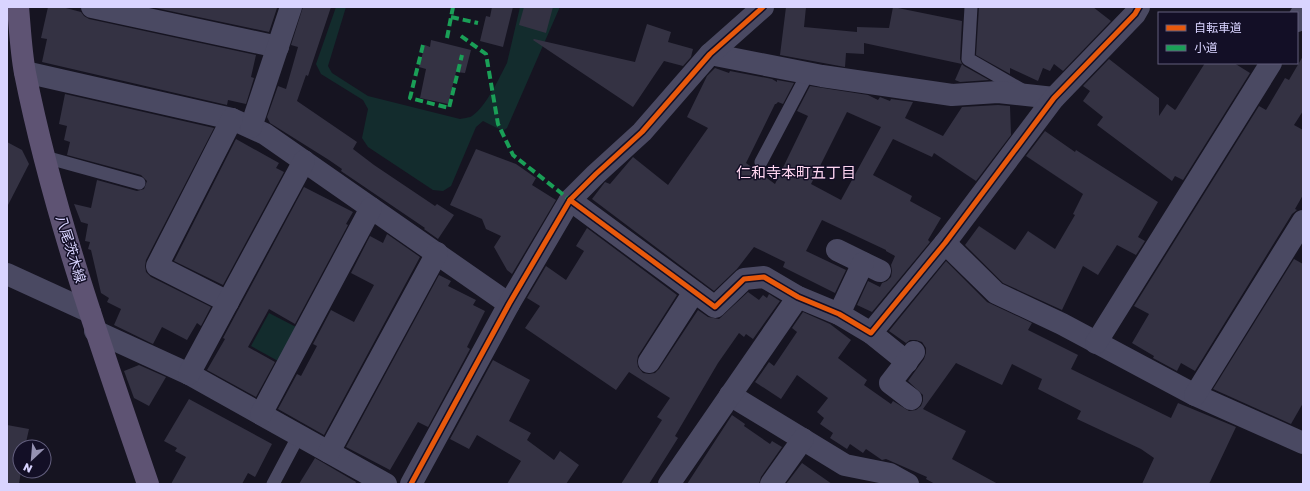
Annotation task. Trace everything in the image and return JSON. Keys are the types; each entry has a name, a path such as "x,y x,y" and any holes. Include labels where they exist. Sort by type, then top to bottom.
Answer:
{"main road":[{"name":"八尾茨木線","path":"18,7 25,72 55,196 93,321 148,484"}],"street":[{"path":"92,7 278,47"},
{"path":"228,302 157,266 242,123 278,47 291,7"},
{"path":"411,484 509,304 570,200 642,132 710,54 763,7"},
{"path":"871,333 945,243 1054,98 1133,9"},
{"path":"710,54 808,74 952,95 998,92 1054,98"},
{"path":"1096,343 1270,64"},
{"path":"25,72 242,123 265,134 509,304"},
{"path":"189,374 304,161"},
{"path":"570,200 715,307 744,279 764,277 798,296 839,314 911,357 890,383 911,399"},
{"path":"261,414 371,208"},
{"path":"1195,394 1303,221"},
{"path":"945,243 996,293 1195,394 1301,437"},
{"path":"836,250 871,267 839,314"},
{"path":"329,452 437,254"},
{"path":"7,274 386,484"},
{"path":"649,362 694,292"},
{"path":"669,484 798,296"},
{"path":"730,394 845,466 890,474 908,484"},
{"path":"771,484 803,439"}],"lane":[{"path":"971,7 968,59 1030,95"},
{"path":"761,162 808,74"},
{"path":"45,157 139,183"},
{"path":"273,484 298,435"}],"green space":[{"path":"336,7 346,7 328,66 332,73 368,96 460,119 471,117 477,112 496,84 507,63 520,7 559,7 559,9 507,128 503,131 483,121 476,127 451,186 443,191 433,190 368,147 362,138 368,109 363,100 321,74 316,64"},
{"path":"269,313 296,327 278,361 251,346"}],"building":[{"path":"48,7 62,7 81,12 89,19 256,55 251,77 254,78 246,104 228,100 227,105 42,62 47,39 41,38"},
{"path":"151,7 272,7 277,8 269,32"},
{"path":"303,7 331,7 308,76 306,75 297,101 357,142 353,149 374,165 435,206 437,204 454,215 438,239 424,229 425,228 341,171 342,169 329,160 270,123 267,117 278,86 286,89 298,47 291,45"},
{"path":"492,7 513,7 503,47 480,41 486,16 490,17"},
{"path":"524,7 553,7 546,33 519,25"},
{"path":"786,7 806,7 804,27 857,32 857,27 889,28 893,7 962,21 960,59 962,64 864,43 864,54 846,53 845,67 780,55"},
{"path":"979,7 1093,7 1111,21 1063,71 1054,64 1050,71 1043,68 1038,81 1010,68 1010,74 976,55"},
{"path":"647,24 671,32 668,42 693,49 691,57 683,66 664,61 633,107 533,40 635,62"},
{"path":"431,40 471,50 465,73 456,72 448,104 420,98 426,69 419,67 425,45 430,47"},
{"path":"1303,56 1303,111 1294,125 1303,130 1303,195 1295,209 1297,210 1292,214 1195,371 1181,363 1177,371 1153,358 1154,356 1132,343 1149,314 1134,306 1259,106 1266,110 1285,78 1289,80"},
{"path":"1109,59 1159,98 1159,116 1167,104 1175,110 1176,109 1204,64 1236,64 1250,73 1183,180 1175,176 1172,181 1097,125 1103,117 1083,101 1090,91 1083,86"},
{"path":"962,64 989,80 960,82 955,80"},
{"path":"715,68 729,73 730,71 772,79 777,82 777,80 794,83 783,104 778,102 775,104 746,163 775,184 808,116 797,111 810,86 868,95 878,100 880,97 890,101 891,99 913,102 905,118 943,136 962,107 998,105 1010,106 1011,135 976,181 934,153 932,157 893,139 873,175 912,196 910,201 941,218 928,240 930,242 872,312 857,305 868,281 880,287 882,283 891,277 891,265 895,256 886,250 822,220 806,251 846,270 835,293 783,267 785,262 754,247 737,269 714,291 592,199 605,182 610,184 633,157 668,185 708,128 687,117 707,76","holes":["847,112 881,127 841,200 811,184"]},
{"path":"65,94 214,128 146,260 145,266 146,272 151,277 211,307 201,326 197,323 187,340 162,327 153,344 114,325 121,309 107,302 109,298 101,293 91,250 88,249 90,242 85,241 88,224 81,222 74,204 91,208 97,180 137,191 144,189 147,181 141,175 67,155 70,142 64,140 67,126 59,124"},
{"path":"1045,131 1075,152 1076,150 1158,202 1138,237 1145,241 1136,255 1117,245 1098,275 1083,266 1062,310 1003,283 965,245 979,226 1015,250 1028,231 1055,249 1075,215 1073,214 1083,194 1026,156"},
{"path":"236,139 279,163 276,168 284,172 223,285 174,261"},
{"path":"7,142 22,150 29,164 7,207"},
{"path":"476,149 516,164 536,178 532,185 556,200 512,274 507,270 494,247 501,236 486,229 482,219 450,205"},
{"path":"304,187 353,212 346,224 348,225 295,324 269,309 248,347 275,362 256,397 207,370 225,339 223,338"},
{"path":"587,228 677,295 638,356 638,367 643,373 655,373 659,369 698,310 708,317 719,319 748,292 759,300 763,295 767,298 769,294 780,301 753,339 746,334 744,337 739,333 718,363 675,436 678,438 649,484 621,484 662,420 657,417 670,398 629,372 616,390 525,328 540,306 527,298 546,266 566,280 584,251 576,246"},
{"path":"387,234 420,257 324,435 278,409 297,374 301,376 317,346 313,344 331,310 354,322 374,285 351,273 370,236 383,243"},
{"path":"1294,259 1303,264 1303,403 1291,424 1213,389"},
{"path":"946,261 987,302 1032,323 1028,330 1078,355 1071,369 1171,418 1178,403 1236,427 1209,484 1142,484 1154,458 1141,449 1077,419 1081,411 1038,389 1042,379 1012,364 1002,385 956,363 923,409 966,431 952,459 998,484 935,484 926,479 927,477 886,459 882,460 866,449 863,453 850,444 847,449 830,438 833,433 820,424 824,418 817,412 828,398 797,375 781,399 755,382 769,362 774,366 797,332 792,328 803,312 830,324 851,340 838,358 867,380 864,385 891,404 893,401 909,411 916,410 921,406 923,395 908,381 924,359 926,348 922,342 916,340 910,340 906,343 889,331"},
{"path":"439,275 451,281 448,286 476,300 473,305 485,311 467,347 470,349 428,427 418,422 390,470 346,447"},
{"path":"493,360 530,380 509,421 531,433 527,440 554,460 560,451 579,465 566,484 507,484 521,461 477,435 469,449 450,439"},
{"path":"139,365 166,377 149,406 134,398 124,371"},
{"path":"189,399 272,444 255,477 248,473 242,484 171,484 186,457 175,451 177,448 164,441"},
{"path":"732,415 745,424 744,426 770,444 772,441 782,447 761,477 759,484 687,484"},
{"path":"7,425 29,429 27,439 12,439 12,479 20,479 19,484 7,484"},
{"path":"315,458 356,482 355,484 299,484"},
{"path":"802,463 832,484 786,484"}],"marked path":[{"path":"447,38 453,7"},
{"path":"451,17 478,23"},
{"path":"461,36 486,54 498,124 513,155 570,200"},
{"path":"423,45 410,98 449,108 462,55"}],"cycle path":[{"path":"411,484 509,304 570,200 642,132 710,54 763,7"},
{"path":"570,200 715,307 744,279 764,277 798,297 839,314 871,333 945,243 1054,98 1135,14 1139,7"}],"district":[{"name":"仁和寺本町五丁目","path":"796,173"}]}
